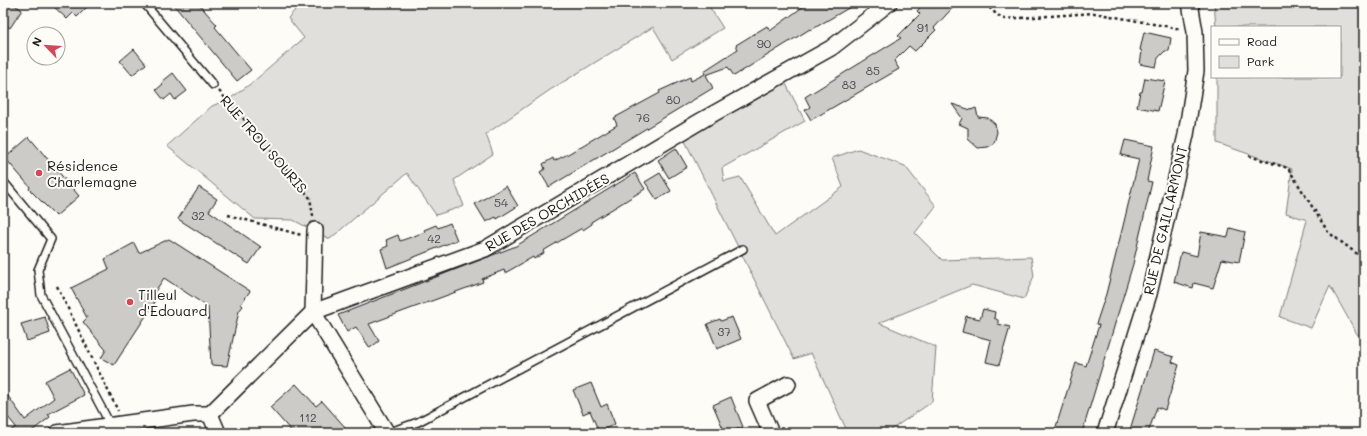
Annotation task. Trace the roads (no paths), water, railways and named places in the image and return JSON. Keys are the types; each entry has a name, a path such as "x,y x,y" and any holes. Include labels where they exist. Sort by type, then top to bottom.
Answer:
{"street":[{"name":"RUE DES ORCHIDÉES","path":"210,414 313,312 485,249 704,119 831,48 889,3"},
{"name":"RUE DE GAILLARMONT","path":"1105,433 1149,294 1186,135 1195,85 1194,32 1190,3"},
{"path":"315,235 313,312 387,433"},
{"path":"770,433 757,401 788,384"},
{"path":"57,433 194,414 210,414 218,433"}],"lane":[{"name":"RUE TROU SOURIS","path":"144,3 213,85"},
{"path":"3,181 51,239 38,270 41,295 117,424"},
{"path":"387,433 418,422 743,249"}],"place":[{"name":"Résidence Charlemagne","path":"39,173"},
{"name":"Tilleul d'Edouard","path":"130,302"}]}
